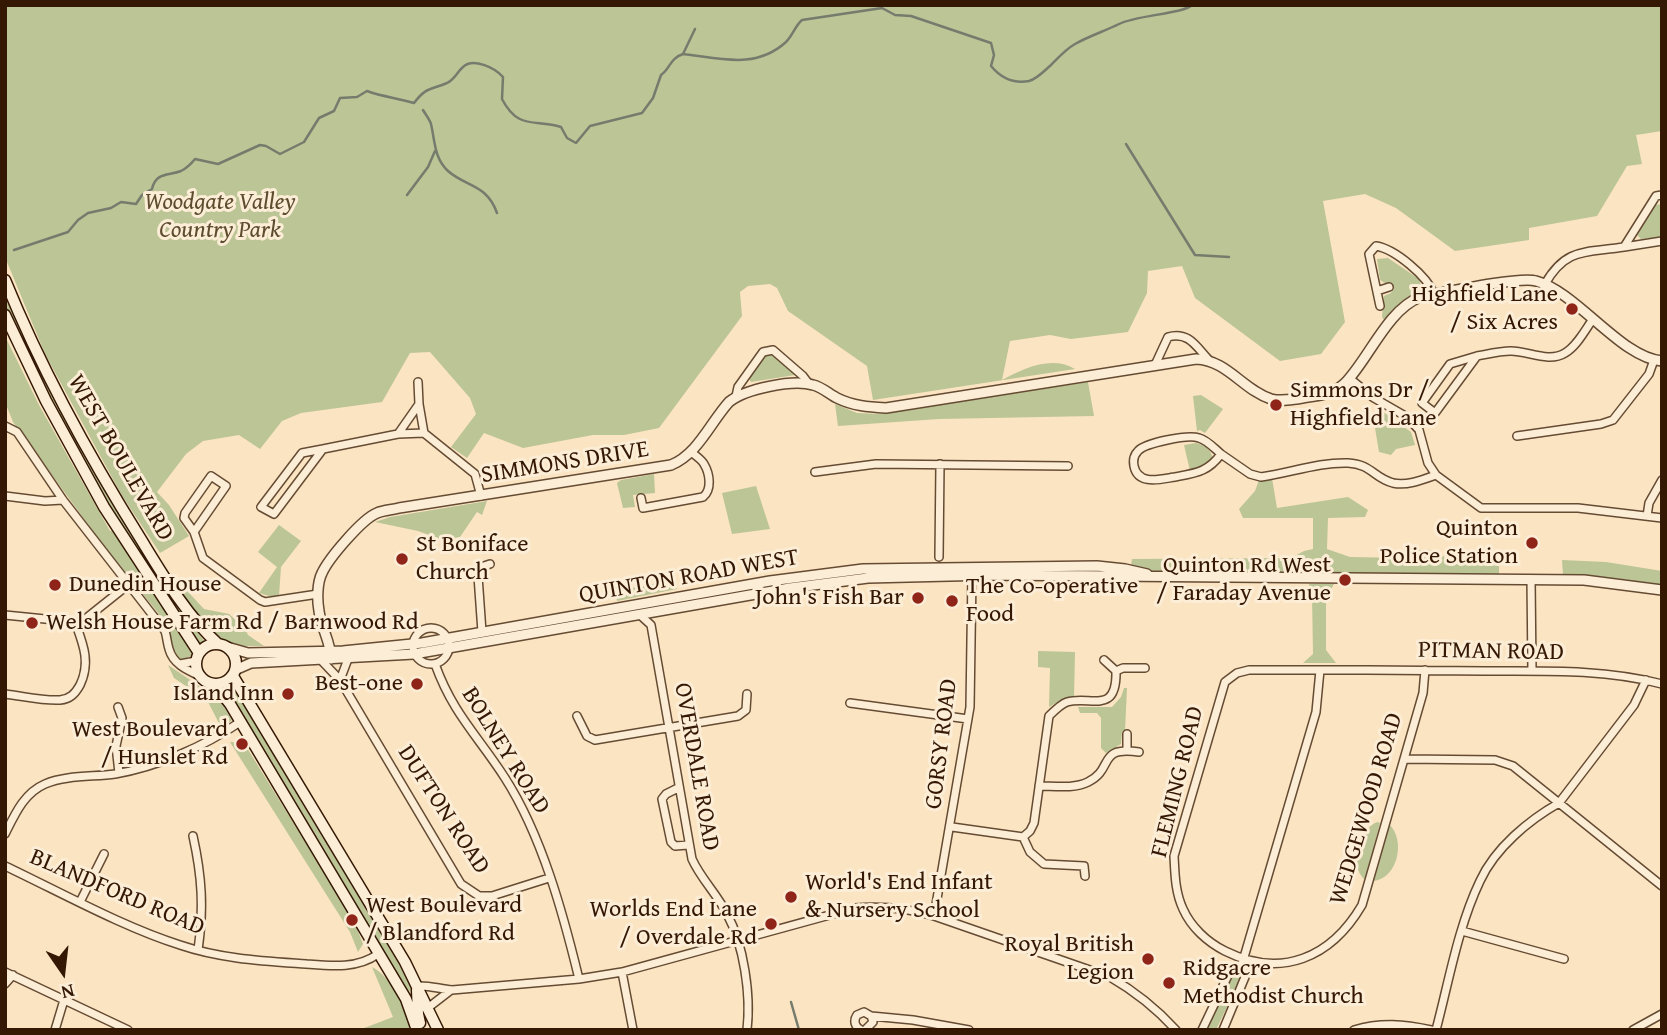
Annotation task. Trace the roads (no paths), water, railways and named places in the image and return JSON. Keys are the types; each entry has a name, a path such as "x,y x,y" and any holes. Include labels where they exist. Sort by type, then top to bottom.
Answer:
{"main road":[{"name":"WEST BOULEVARD","path":"5,280 41,360 116,499 159,569 197,622 223,646"},
{"name":"WEST BOULEVARD","path":"5,315 55,420 104,508 198,657"},
{"path":"208,646 223,646 233,653 236,661 234,673 226,682 215,685 206,682 200,676 198,657 208,646"},
{"path":"234,673 428,1004 438,1030"},
{"path":"215,685 240,722 406,999 419,1030"},
{"path":"406,999 428,1004"},
{"path":"419,1030 418,1014 428,1004"}],"street":[{"path":"1624,247 1656,196 1662,195"},
{"path":"1545,284 1554,268 1567,256 1662,241"},
{"path":"1380,306 1369,254 1376,246 1387,248 1425,279 1434,294"},
{"path":"1155,365 1168,337 1178,334 1189,338 1208,359 1258,393 1279,400 1326,394 1337,390 1349,378 1404,305 1434,294 1528,279 1545,284 1644,357 1658,361 1613,420 1517,436"},
{"path":"1377,291 1389,287"},
{"path":"1477,356 1435,412 1422,403 1450,364 1477,356 1508,351 1549,358 1562,355 1571,349 1593,319"},
{"name":"SIMMONS DRIVE","path":"318,594 322,572 359,525 370,516 388,510 662,467 679,462 691,452 723,408 736,396 738,387 763,352 773,350 809,384 848,403 886,408 1208,359"},
{"path":"1349,378 1374,398 1407,417 1419,430 1428,463 1436,475 1481,508 1578,508 1662,518"},
{"path":"418,382 425,433 475,474 481,496"},
{"path":"736,396 752,390 809,384"},
{"path":"398,434 419,404"},
{"path":"5,426 20,429 63,500 165,631 169,648 179,664 200,676"},
{"path":"323,449 274,514 261,506 302,453 398,434 425,433"},
{"path":"1221,454 1201,472 1154,481 1136,473 1133,463 1136,453 1146,445 1190,436 1201,438 1250,474 1261,477 1346,463 1364,465 1390,482 1401,484 1415,483 1436,475"},
{"path":"641,498 643,508 703,497 709,493 704,464 691,452"},
{"path":"815,472 876,464 1068,466"},
{"path":"939,557 940,464"},
{"path":"194,532 226,486 211,476 184,518 194,532 203,558 265,602 318,594 318,611 331,655"},
{"path":"1647,516 1649,503 1662,480"},
{"path":"5,496 45,501 63,500"},
{"path":"939,557 951,566"},
{"path":"939,557 925,567 925,572 940,575"},
{"path":"482,632 478,576 481,567 490,564"},
{"name":"QUINTON ROAD WEST","path":"234,673 251,663 321,660 331,655 348,659 448,644 638,609 657,600 850,570 951,566 1101,566 1159,577"},
{"path":"962,566 965,570 973,570 972,575"},
{"name":"QUINTON ROAD WEST","path":"448,644 482,632 638,609 660,611 790,588 868,578 972,575 1531,579 1617,582 1662,590"},
{"name":"GORSY ROAD","path":"934,916 968,719 972,575"},
{"path":"1531,579 1532,671"},
{"path":"5,615 75,622 84,620 129,584"},
{"path":"638,609 651,625 660,611 657,600"},
{"path":"5,694 59,700 76,693 87,667 75,622"},
{"name":"OVERDALE ROAD","path":"651,625 688,845 698,872 728,914 737,941 747,986 747,1030"},
{"path":"430,627 444,633 448,644 444,658 435,664 419,660 413,649 417,633 430,627"},
{"name":"QUINTON ROAD WEST","path":"223,646 248,653 331,655 413,649"},
{"path":"179,664 198,657"},
{"path":"340,680 348,659"},
{"name":"DUFTON ROAD","path":"321,660 340,680 461,884 479,896 492,896 549,878"},
{"path":"951,827 1023,837 1030,831 1034,822 1049,716 1067,702 1098,702 1110,695 1116,685 1116,671 1104,660"},
{"name":"BOLNEY ROAD","path":"435,664 456,710 504,777 531,828 568,932 579,979"},
{"path":"1116,671 1123,668 1145,668"},
{"name":"FLEMING ROAD","path":"1242,962 1218,948 1191,923 1179,896 1174,856 1225,682 1237,673 1249,670 1320,670"},
{"path":"1223,1030 1245,977 1242,962 1316,712 1320,670"},
{"name":"PITMAN ROAD","path":"1320,670 1594,673 1662,684"},
{"name":"WEDGEWOOD ROAD","path":"1242,962 1272,964 1310,956 1328,946 1353,920 1362,905 1405,759 1423,693 1425,670"},
{"path":"1354,1030 1402,1024 1434,1030 1480,879 1517,833 1559,803 1634,705 1646,680"},
{"path":"577,716 587,736 595,740 738,716 747,710 747,694"},
{"path":"850,703 968,719"},
{"path":"118,706 122,718 116,746 119,773"},
{"path":"122,718 132,715"},
{"path":"5,834 29,795 45,784 119,773 165,759 223,733 240,722"},
{"path":"1127,734 1127,750"},
{"path":"1039,786 1080,786 1099,775 1113,752 1139,752"},
{"path":"1405,759 1495,761 1513,766 1662,886"},
{"path":"678,788 662,799 671,842 675,846 688,845"},
{"path":"192,836 200,868 203,906 198,950"},
{"path":"1023,837 1035,859 1044,864 1084,866 1084,876"},
{"path":"80,902 104,855"},
{"name":"BLANDFORD ROAD","path":"5,866 178,945 198,950 263,961 323,965 356,965 378,954"},
{"path":"417,986 427,985 452,990 579,979 622,972 855,908 910,909 1110,977 1134,990 1156,1008 1176,1030"},
{"path":"1462,931 1564,959"},
{"path":"1202,1030 1231,969 1242,962"},
{"path":"622,972 633,1030"},
{"path":"5,985 9,973 128,1030"},
{"path":"428,1004 432,988"},
{"path":"428,1004 452,990"},
{"path":"54,1030 64,1000"},
{"path":"871,1016 872,1025 863,1030 855,1024 857,1015 864,1012 871,1016 969,1030"},
{"path":"1633,1030 1662,1014"}],"waterway":[{"path":"14,250 68,232 88,213 111,208 121,202 136,204 142,195 152,189 156,180 181,171 195,159 218,164 260,145 280,154 304,142 319,118 334,111 340,98 357,97 367,91 414,103 425,91 450,81 467,64 478,63 495,70 503,77 502,99 514,115 527,122 561,127 567,138 576,143 590,126 642,113 653,98 661,75 679,56 683,54 737,60 762,56 786,42 802,20 882,8 895,15 911,16 991,43 994,55 991,66 1008,79 1023,82 1038,77 1068,48 1086,38 1127,21 1192,5"},
{"path":"683,54 695,29"},
{"path":"423,110 430,122 443,166 488,196 497,213"},
{"path":"1126,144 1195,255 1229,257"},
{"path":"407,195 428,167 435,151"},
{"path":"791,1002 799,1030"}],"place":[{"name":"Highfield Lane / Six Acres","path":"1572,309"},
{"name":"Simmons Dr / Highfield Lane","path":"1276,405"},
{"name":"Quinton Police Station","path":"1532,543"},
{"name":"St Boniface Church","path":"402,559"},
{"name":"Quinton Rd West / Faraday Avenue","path":"1345,580"},
{"name":"Dunedin House","path":"55,585"},
{"name":"John's Fish Bar","path":"918,598"},
{"name":"The Co-operative Food","path":"952,601"},
{"name":"Welsh House Farm Rd / Barnwood Rd","path":"32,623"},
{"name":"Best-one","path":"417,684"},
{"name":"Island Inn","path":"288,694"},
{"name":"West Boulevard / Hunslet Rd","path":"242,744"},
{"name":"World's End Infant & Nursery School","path":"791,897"},
{"name":"West Boulevard / Blandford Rd","path":"352,920"},
{"name":"Worlds End Lane / Overdale Rd","path":"771,924"},
{"name":"Royal British Legion","path":"1148,959"},
{"name":"Ridgacre Methodist Church","path":"1169,983"}],"park label":[{"name":"Woodgate Valley Country Park","path":"220,217"}]}
